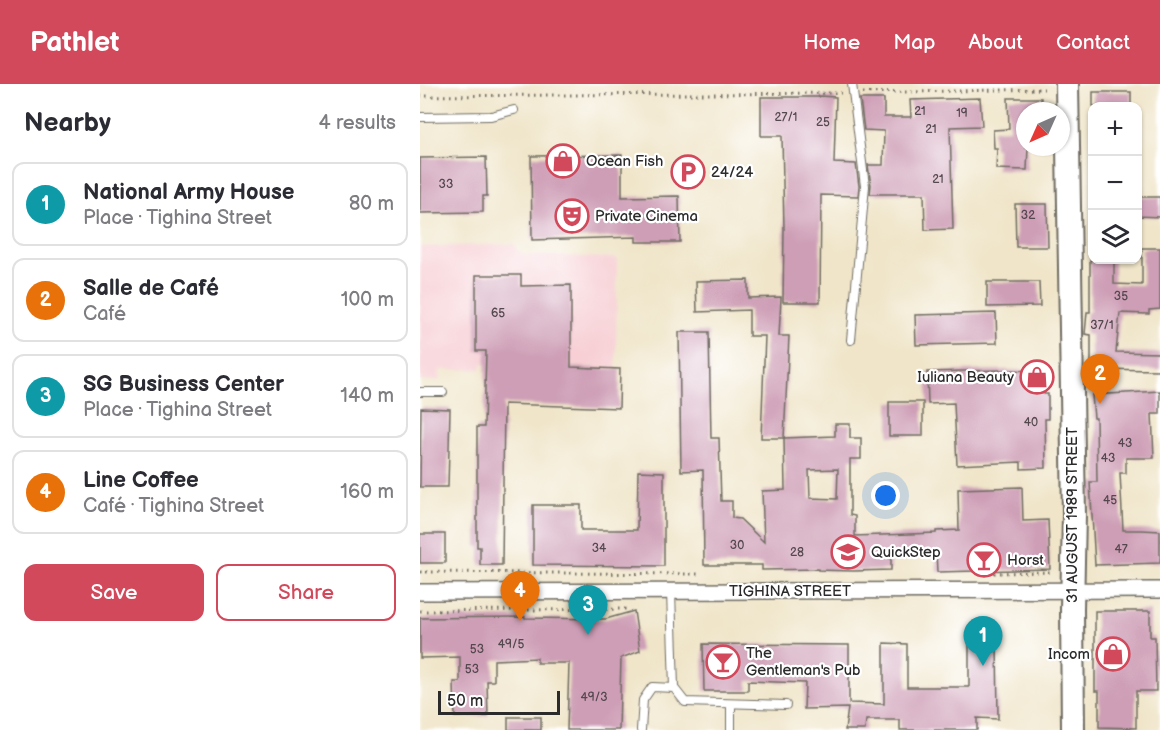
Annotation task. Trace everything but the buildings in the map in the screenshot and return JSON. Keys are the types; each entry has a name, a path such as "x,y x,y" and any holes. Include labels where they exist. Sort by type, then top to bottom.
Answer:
{"street":[{"name":"31 AUGUST 1989 STREET","path":"1067,84 1074,515 1073,730"},
{"name":"TIGHINA STREET","path":"420,592 1160,590"}],"lane":[{"path":"851,340 865,186 852,84"},
{"path":"420,117 491,116 514,110"},
{"path":"420,392 443,392"},
{"path":"671,591 674,688 685,702 786,705"},
{"path":"641,730 643,700 652,687 674,688"},
{"path":"731,704 731,730"}],"path":[{"path":"420,96 525,97 1044,89"},
{"path":"420,572 705,574"},
{"path":"985,574 1053,572"},
{"path":"420,612 634,609"}],"shaded area":[{"path":"515,244 524,255 617,258 616,368 482,363 481,369 440,370 440,380 420,381 420,247"}],"place":[{"name":"Ocean Fish","path":"563,161"},
{"name":"24/24","path":"688,172"},
{"name":"Private Cinema","path":"572,216"},
{"name":"Iuliana Beauty","path":"1037,377"},
{"name":"Salle de Café","path":"1100,404"},
{"name":"QuickStep","path":"848,552"},
{"name":"Horst","path":"984,560"},
{"name":"Line Coffee","path":"520,621"},
{"name":"SG Business Center","path":"588,635"},
{"name":"Incom","path":"1113,654"},
{"name":"The Gentleman's Pub","path":"723,662"},
{"name":"National Army House","path":"983,666"}]}
